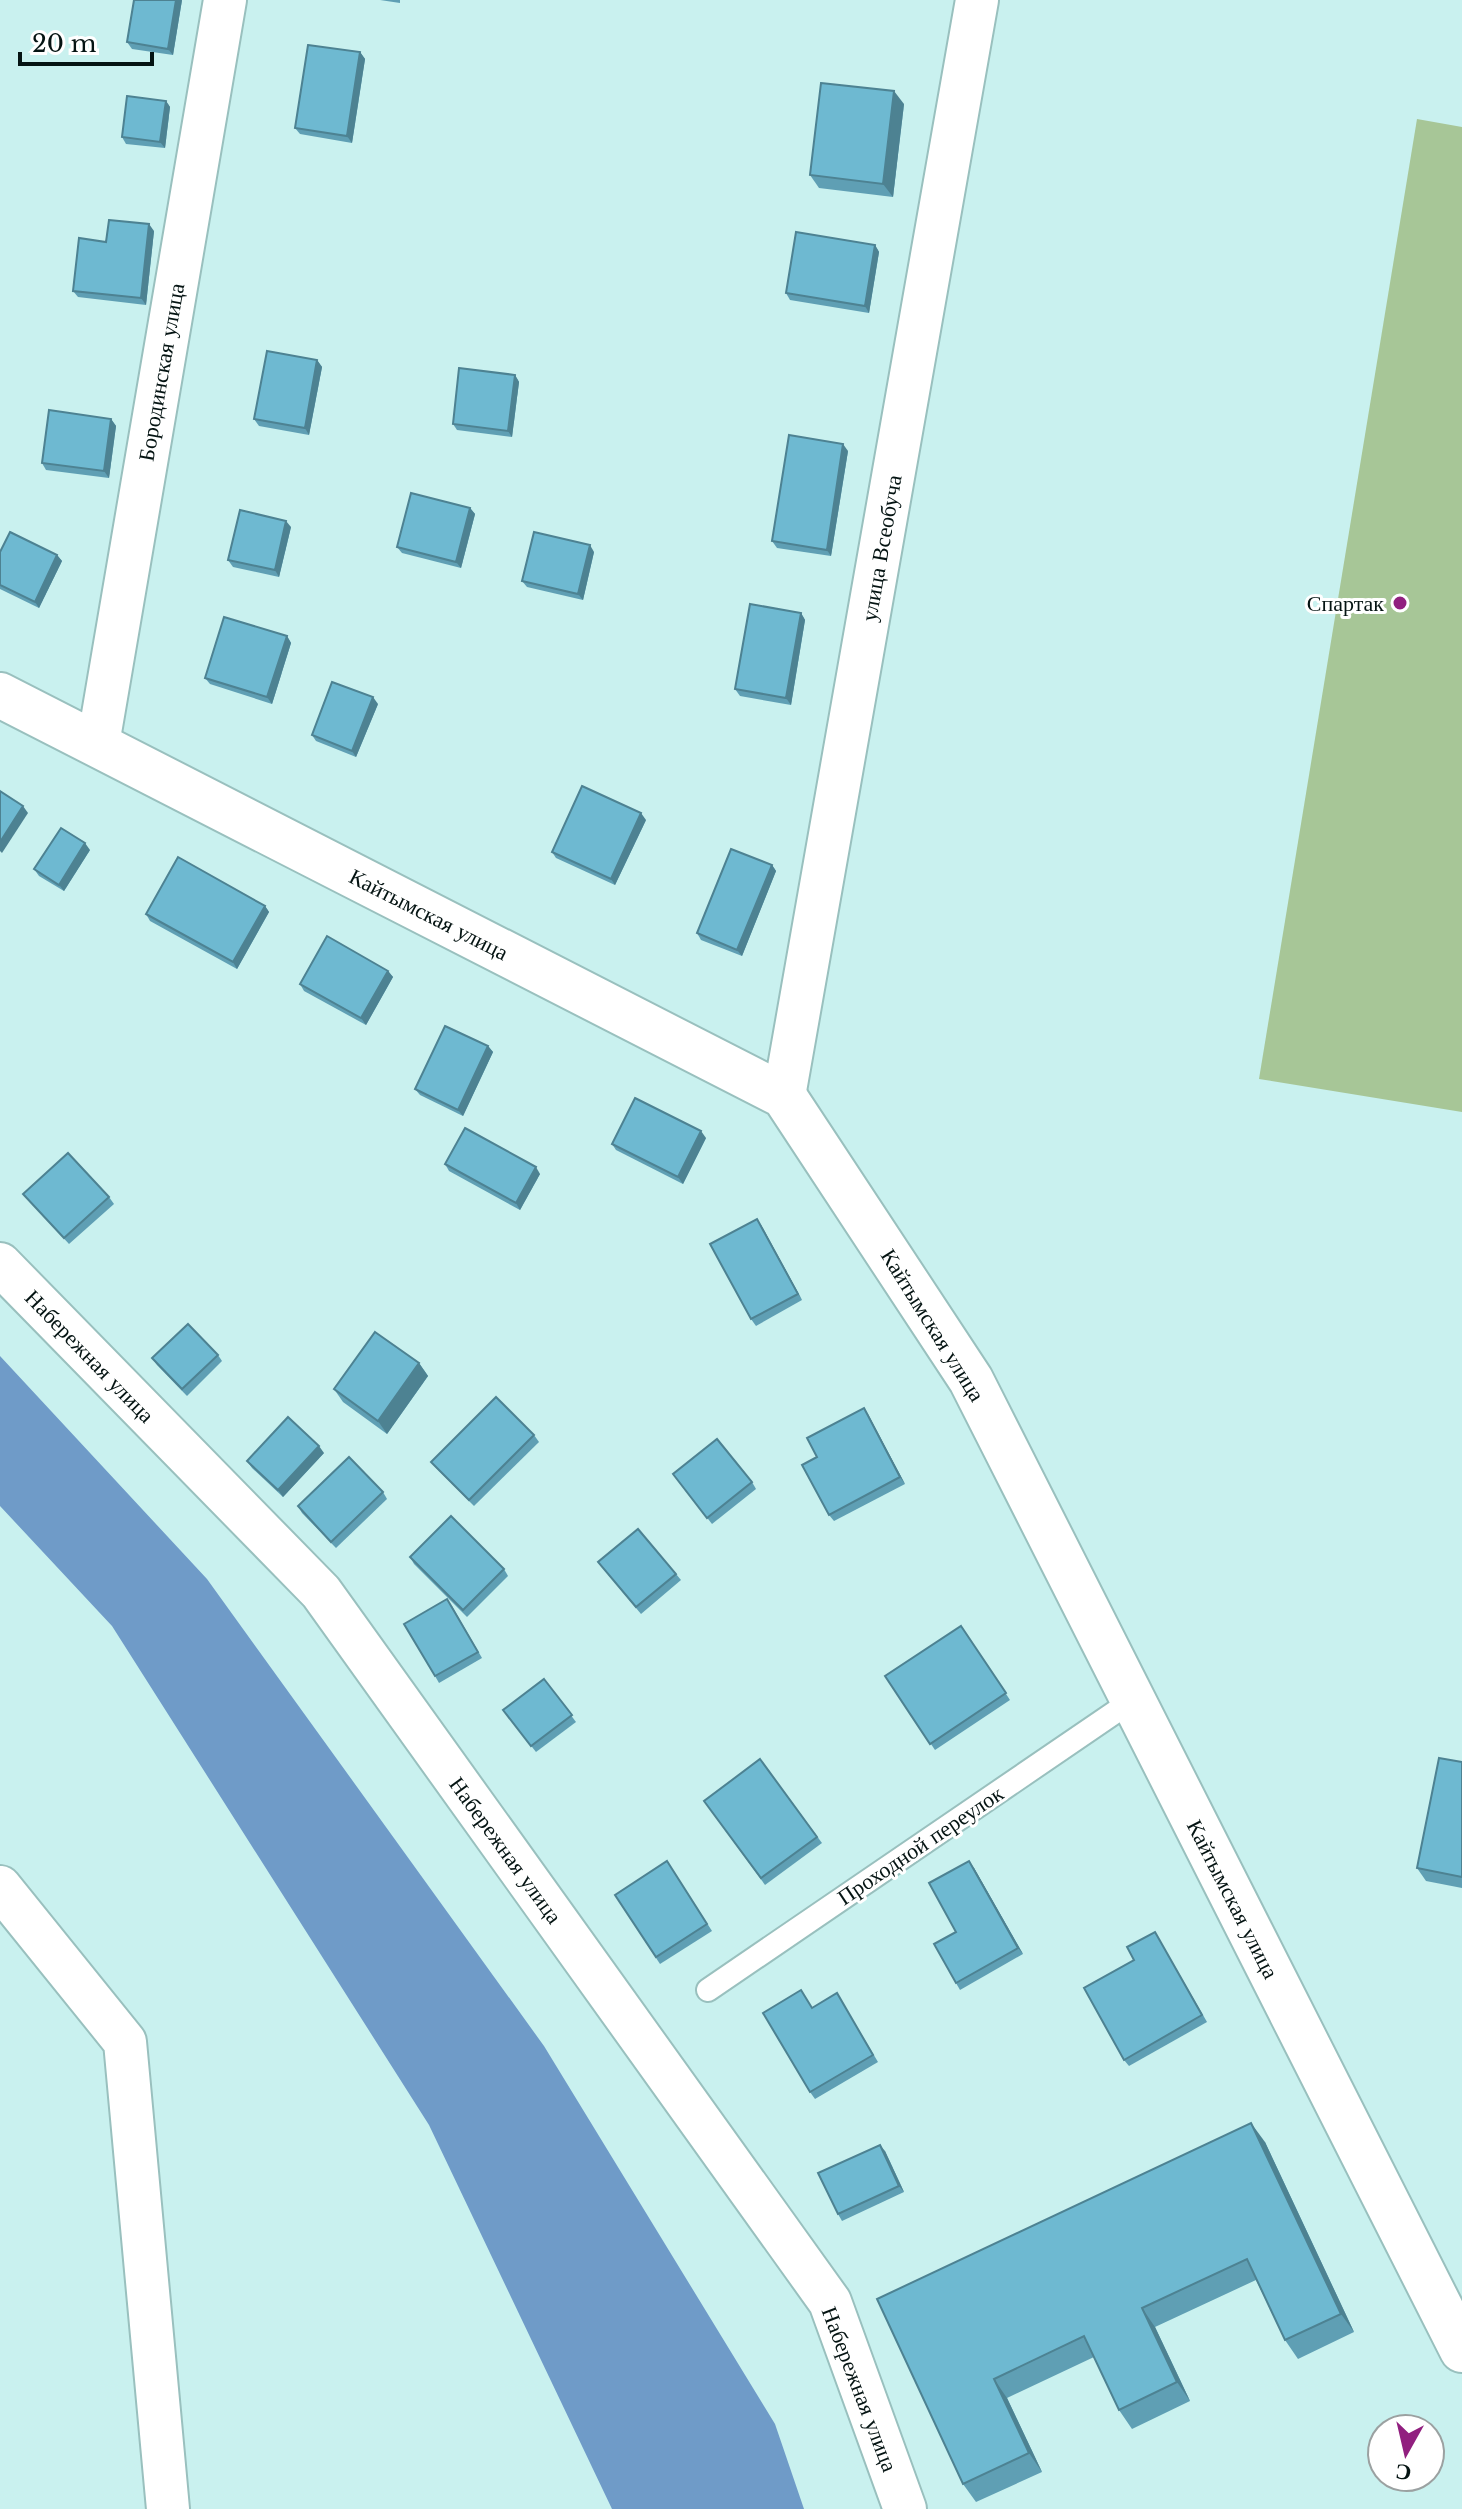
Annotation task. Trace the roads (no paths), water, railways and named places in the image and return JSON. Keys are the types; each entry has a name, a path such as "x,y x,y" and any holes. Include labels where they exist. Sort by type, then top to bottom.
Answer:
{"street":[{"name":"Бородинская улица","path":"98,744 225,0"},
{"name":"улица Всеобуча","path":"784,1096 977,0"},
{"name":"Кайтымская улица","path":"0,695 784,1096 971,1380 1462,2350"},
{"name":"Набережная улица","path":"0,1264 321,1592 830,2302 905,2509"},
{"path":"0,1887 125,2042 168,2509"}],"lane":[{"name":"Проходной переулок","path":"708,1990 1133,1700"}],"water":[{"path":"0,1356 207,1579 544,2046 775,2424 804,2509 612,2509 429,2125 112,1626 0,1506"}],"place":[{"name":"Спартак","path":"1400,603"}]}
